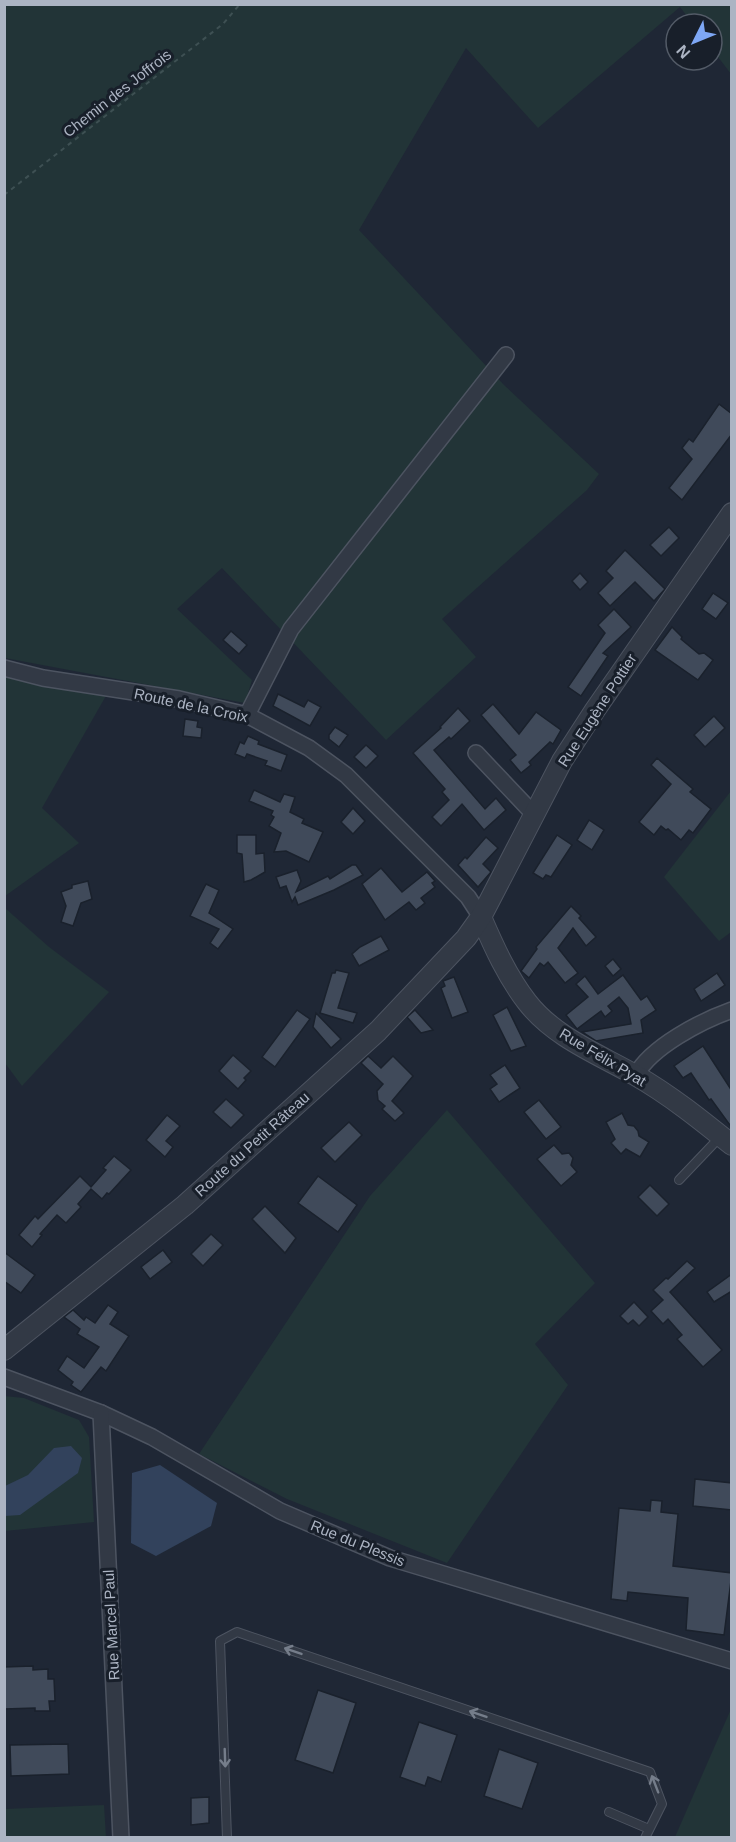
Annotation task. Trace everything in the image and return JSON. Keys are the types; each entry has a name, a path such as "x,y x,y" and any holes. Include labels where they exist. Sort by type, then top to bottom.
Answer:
{"street":[{"path":"247,715 291,629 506,355"},
{"name":"Rue Eugène Pottier","path":"481,917 562,761 732,513"},
{"name":"Route de la Croix","path":"4,669 43,678 179,699 247,715 309,748 346,775 468,897 481,917"},
{"path":"476,753 535,812"},
{"name":"Rue Félix Pyat","path":"481,917 499,957 528,1003 550,1025 686,1107 726,1141"},
{"name":"Route du Petit Râteau","path":"4,1350 185,1204 378,1031 466,938 481,917"},
{"path":"636,1076 641,1065 660,1047 718,1015 732,1010"},
{"name":"Rue du Plessis","path":"4,1377 101,1413 152,1437 280,1511 390,1558 732,1661"},
{"name":"Rue Marcel Paul","path":"101,1413 121,1838"}],"lane":[{"path":"679,1180 726,1141"},
{"path":"227,1838 220,1641 237,1632 650,1772 662,1804 645,1838"},
{"path":"609,1812 649,1829"}],"path":[{"name":"Chemin des Joffrois","path":"4,195 223,24 240,4"}],"shaded area":[{"path":"4,5 731,5 731,74 724,65 724,12 684,12 680,7 674,12 664,12 664,21 538,128 466,48 359,230 504,385 599,474 587,490 442,619 476,657 386,740 222,568 177,609 252,680 245,703 5,658"},
{"path":"5,671 107,694 42,808 79,843 5,896"},
{"path":"731,791 731,932 719,941 664,877"},
{"path":"5,908 49,947 109,992 22,1086 5,1063"},
{"path":"447,1110 595,1283 535,1344 568,1385 447,1563 287,1499 199,1454 370,1196"},
{"path":"4,1396 24,1398 79,1420 89,1437 94,1522 5,1531"},
{"path":"731,1709 731,1837 675,1837"},
{"path":"104,1805 106,1837 5,1837 5,1809"}],"water":[{"path":"71,1446 82,1458 78,1473 20,1515 5,1516 5,1486 28,1475 54,1448"},
{"path":"160,1465 217,1503 211,1526 156,1556 131,1543 132,1473"}],"building":[{"path":"719,404 732,414 732,434 682,500 669,488 692,459 682,448 689,439 693,442"},
{"path":"669,527 679,538 661,556 650,545"},
{"path":"625,550 665,589 654,601 635,582 610,606 598,593 613,578 606,571"},
{"path":"580,573 588,582 580,590 572,581"},
{"path":"713,593 728,603 716,619 702,609"},
{"path":"614,609 631,627 603,653 608,656 581,696 568,687 605,633 598,625"},
{"path":"672,627 682,637 681,639 699,654 704,653 713,660 698,680 655,650"},
{"path":"231,631 247,645 239,654 223,640"},
{"path":"278,694 304,707 308,700 321,707 310,726 273,706"},
{"path":"493,704 519,734 536,712 561,730 553,744 550,742 529,762 531,765 521,773 510,760 516,755 481,715"},
{"path":"458,708 470,721 451,739 449,737 434,750 485,809 496,798 506,810 484,830 462,804 441,826 432,817 449,800 442,792 445,789 413,753 441,728"},
{"path":"714,716 725,728 705,747 694,735"},
{"path":"185,719 198,721 197,727 202,728 201,738 183,736"},
{"path":"335,727 348,735 339,747 329,739"},
{"path":"248,736 259,741 258,744 287,755 281,771 265,765 267,761 247,754 245,758 235,754 240,742 244,744"},
{"path":"366,745 378,756 366,768 354,757"},
{"path":"657,758 693,789 690,792 711,809 693,833 689,830 681,840 661,826 654,835 639,822 671,784 651,765"},
{"path":"254,790 280,802 284,794 295,797 290,812 304,819 302,823 323,832 309,862 286,851 274,852 281,833 269,826 274,817 271,815 273,811 249,801"},
{"path":"353,808 365,821 353,834 341,822"},
{"path":"589,820 604,830 592,850 577,840"},
{"path":"237,835 256,835 256,854 264,853 265,872 244,882 242,854 237,853"},
{"path":"557,835 572,845 551,877 546,875 543,879 533,873"},
{"path":"486,837 498,848 483,864 491,872 478,887 458,865 465,857 467,859"},
{"path":"352,865 356,865 363,875 298,905 295,897 292,902 286,886 280,888 276,877 297,870 301,881 296,892 328,876 330,879"},
{"path":"381,868 402,892 427,872 435,881 432,883 435,887 421,898 425,903 416,910 409,902 385,920 362,884"},
{"path":"88,881 92,899 81,903 73,926 61,922 66,906 61,892 72,888 72,885"},
{"path":"206,884 219,890 209,913 233,929 218,949 210,943 219,929 190,916"},
{"path":"571,906 596,937 586,946 573,928 558,948 578,973 565,983 548,962 544,966 540,963 529,978 521,971 537,949 536,947"},
{"path":"381,936 389,950 359,966 352,954"},
{"path":"613,959 621,969 613,976 605,966"},
{"path":"336,970 349,973 338,1008 357,1013 353,1023 320,1013 332,973"},
{"path":"717,973 725,985 701,1001 694,989"},
{"path":"623,975 641,1000 647,996 656,1010 641,1020 643,1033 596,1041 582,1032 631,1024 628,1008 619,997 608,1006 612,1011 605,1017 601,1011 577,1029 566,1015 588,997 576,984 585,976 598,994"},
{"path":"454,977 468,1012 452,1018 441,988 445,986 443,981"},
{"path":"507,1007 526,1046 511,1051 493,1015"},
{"path":"297,1010 310,1019 275,1067 262,1057"},
{"path":"415,1010 433,1030 421,1033 407,1017"},
{"path":"316,1013 341,1039 331,1048 313,1027"},
{"path":"703,1046 732,1091 732,1128 691,1073 683,1078 674,1066"},
{"path":"233,1055 251,1071 238,1089 219,1071"},
{"path":"368,1056 381,1068 393,1056 413,1076 392,1101 404,1113 395,1121 382,1109 385,1106 378,1100 377,1091 383,1084 361,1063"},
{"path":"505,1065 520,1088 499,1102 490,1089 497,1084 490,1075"},
{"path":"226,1099 244,1115 231,1128 213,1112"},
{"path":"539,1100 561,1127 546,1139 524,1112"},
{"path":"622,1113 628,1125 634,1126 639,1136 649,1142 640,1157 626,1149 621,1154 611,1143 615,1139 606,1122"},
{"path":"167,1115 180,1126 166,1141 173,1147 165,1157 146,1140"},
{"path":"349,1122 362,1135 335,1162 321,1148"},
{"path":"554,1145 562,1154 569,1153 573,1158 571,1165 577,1172 561,1186 537,1159"},
{"path":"114,1156 131,1170 109,1194 107,1193 102,1199 91,1189 78,1204 81,1207 66,1223 57,1215 32,1247 19,1235 35,1216 38,1219 80,1176 91,1187 106,1170 103,1168"},
{"path":"318,1176 357,1205 338,1232 298,1203"},
{"path":"650,1185 669,1204 657,1216 638,1197"},
{"path":"265,1206 296,1238 285,1253 252,1219"},
{"path":"211,1234 223,1245 203,1266 191,1254"},
{"path":"163,1250 172,1262 150,1279 141,1267"},
{"path":"4,1252 35,1275 21,1293 4,1281"},
{"path":"687,1261 695,1268 670,1292 722,1350 703,1367 677,1339 682,1335 668,1319 663,1324 651,1311 663,1300 653,1290"},
{"path":"732,1274 732,1291 714,1302 707,1292"},
{"path":"634,1302 648,1317 639,1326 633,1320 628,1324 620,1316"},
{"path":"108,1305 118,1312 110,1324 129,1336 106,1371 101,1367 81,1392 71,1385 73,1382 58,1370 67,1356 84,1368 99,1347 77,1334 80,1329 64,1317 73,1310 84,1320 86,1317 95,1323"},
{"path":"695,1479 732,1483 732,1510 693,1506"},
{"path":"651,1500 662,1501 661,1512 678,1514 673,1566 732,1573 724,1635 686,1630 688,1598 628,1592 627,1601 611,1599 619,1508 650,1511"},
{"path":"33,1666 33,1670 48,1669 48,1679 54,1679 55,1701 49,1701 50,1711 35,1711 35,1708 4,1709 4,1667"},
{"path":"318,1690 356,1703 333,1773 295,1760"},
{"path":"419,1722 457,1735 441,1782 428,1777 425,1786 400,1777"},
{"path":"68,1744 69,1774 11,1776 10,1745"},
{"path":"499,1749 538,1763 522,1809 484,1796"},
{"path":"209,1797 209,1823 191,1825 191,1798"}]}
